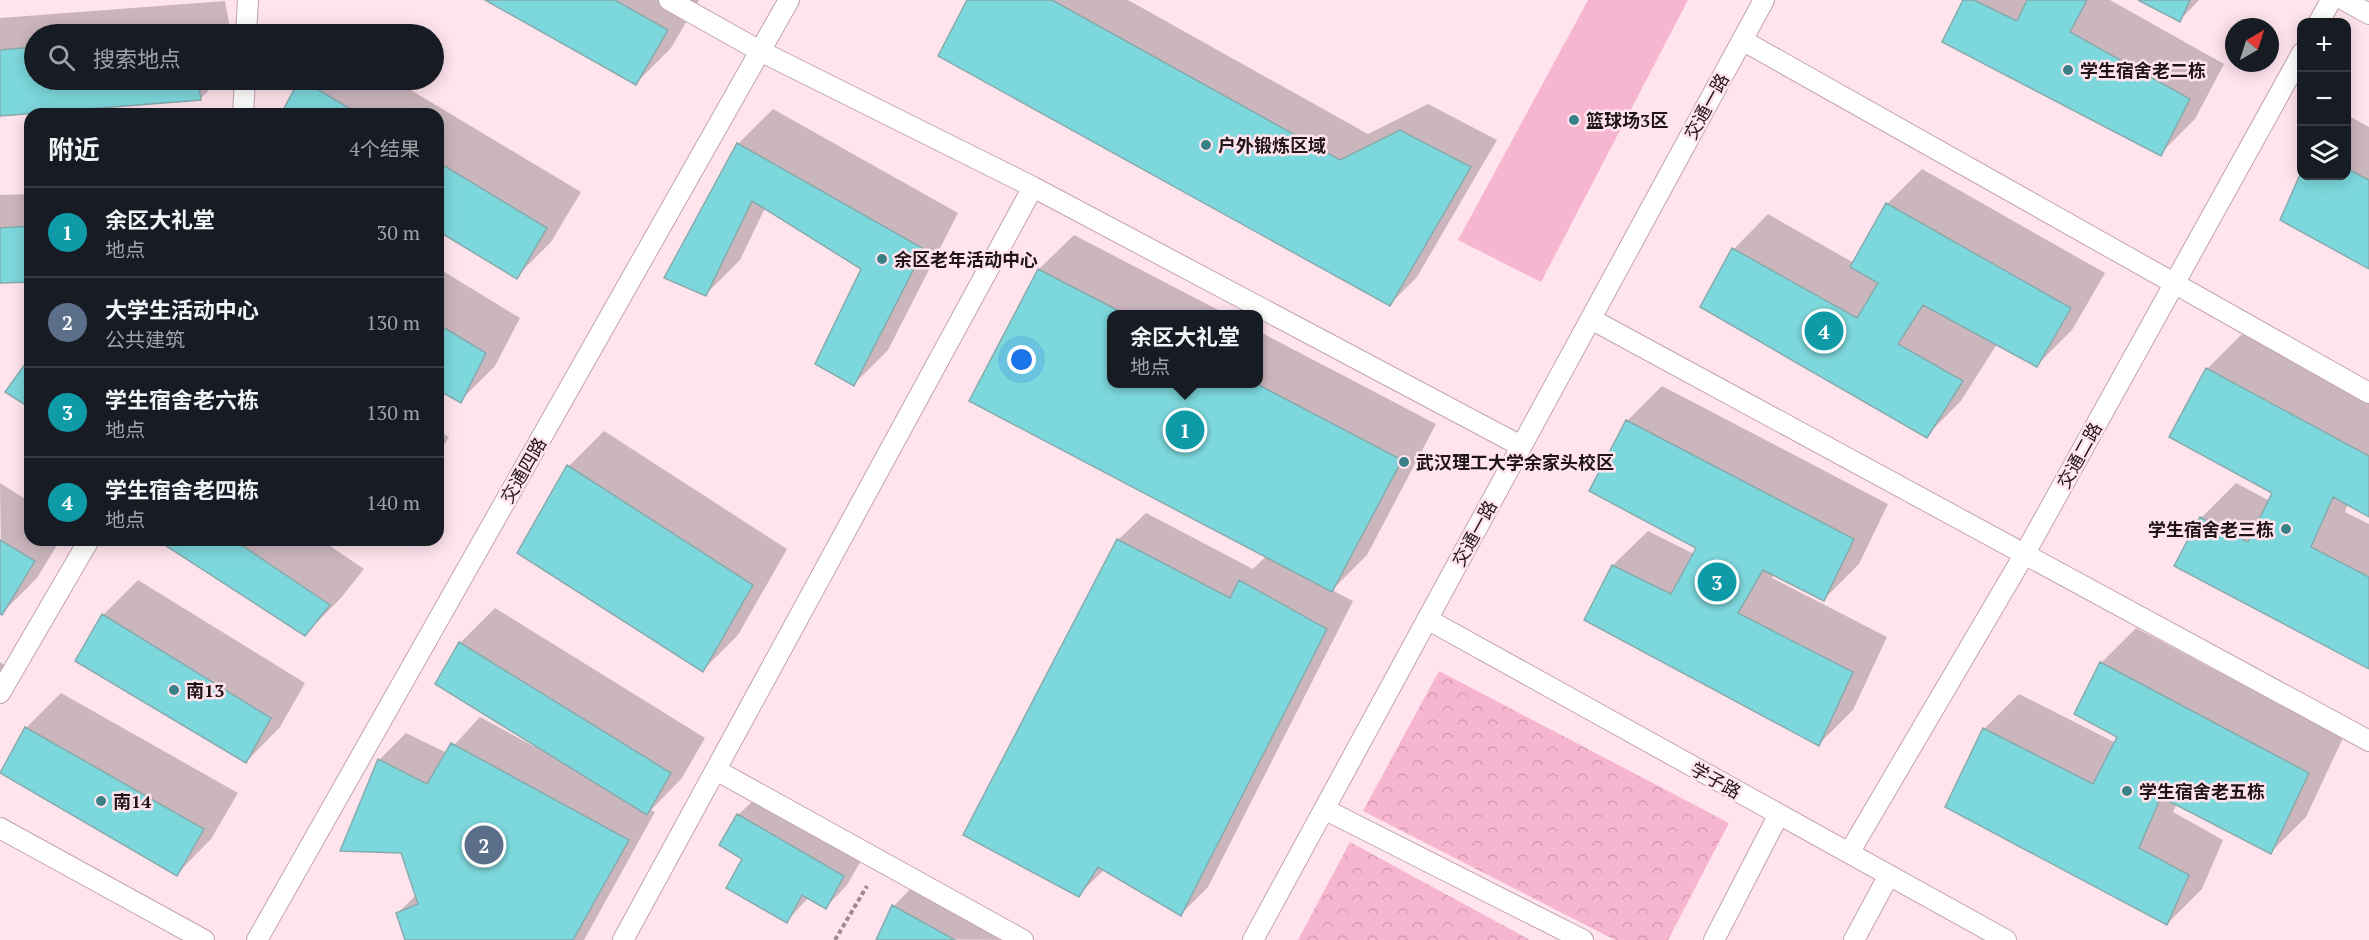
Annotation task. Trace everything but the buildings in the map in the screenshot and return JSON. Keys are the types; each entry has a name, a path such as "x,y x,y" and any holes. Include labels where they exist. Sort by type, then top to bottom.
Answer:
{"lane":[{"path":"247,24 248,0"},
{"path":"669,0 760,51 1033,187 1521,446"},
{"name":"交通四路","path":"257,940 789,0"},
{"name":"交通一路","path":"1252,940 1764,0"},
{"path":"2321,18 2331,0"},
{"path":"2344,0 2369,14"},
{"path":"1742,40 2369,393"},
{"name":"交通二路","path":"1849,853 2024,555 2297,60"},
{"path":"243,108 244,90"},
{"path":"623,940 1033,187"},
{"path":"1591,319 2369,741"},
{"path":"0,693 86,546"},
{"name":"学子路","path":"1427,619 2006,940"},
{"path":"716,770 1023,940"},
{"path":"1324,809 1583,940"},
{"path":"1714,940 1779,814"},
{"path":"0,828 204,940"},
{"path":"1854,940 1889,875"}],"path":[{"path":"835,940 881,862"}],"green space":[{"name":"篮球场3区","path":"1588,0 1688,0 1541,282 1458,240"},
{"path":"1439,671 1729,823 1668,940 1615,940 1363,811"},
{"path":"1350,842 1530,940 1298,940"}],"place":[{"name":"学生宿舍老二栋","path":"2068,70"},
{"name":"篮球场3区","path":"1574,120"},
{"name":"户外锻炼区域","path":"1206,145"},
{"name":"余区老年活动中心","path":"882,259"},
{"name":"学生宿舍老四栋","path":"1824,331"},
{"name":"余区大礼堂","path":"1185,430"},
{"name":"武汉理工大学余家头校区","path":"1404,462"},
{"name":"学生宿舍老三栋","path":"2286,529"},
{"name":"学生宿舍老六栋","path":"1717,582"},
{"name":"南13","path":"174,690"},
{"name":"学生宿舍老五栋","path":"2127,791"},
{"name":"南14","path":"101,801"},
{"name":"大学生活动中心","path":"484,845"}]}
